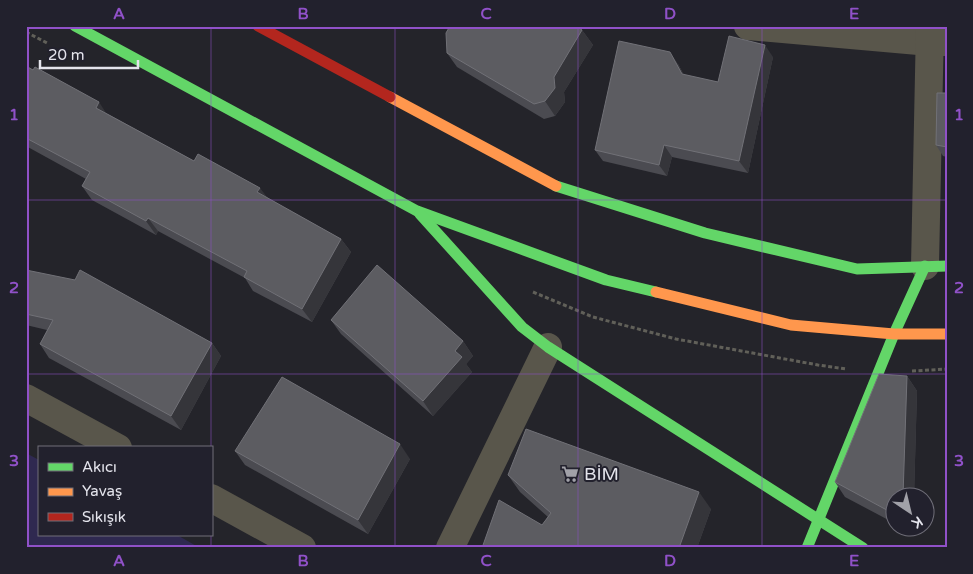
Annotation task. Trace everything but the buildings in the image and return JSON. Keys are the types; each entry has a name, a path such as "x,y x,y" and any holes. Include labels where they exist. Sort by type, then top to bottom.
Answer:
{"main road":[{"path":"75,26 417,211 606,280 791,324 894,334 947,334"},
{"path":"258,26 554,185 705,234 857,269 936,266"},
{"path":"417,211 522,327 548,347 863,548"},
{"path":"807,548 894,334 936,266"}],"street":[{"path":"748,26 935,37 936,266"},
{"path":"450,548 548,347"},
{"path":"26,398 114,446"},
{"path":"212,499 302,548"}],"shaded area":[{"path":"26,453 38,459 38,536 179,536 200,548 26,548"}],"traffic: fast":[{"path":"75,26 417,211 606,280 656,292"},
{"path":"556,186 705,233 857,269 947,266"},
{"path":"420,214 522,327 548,347 863,548"},
{"path":"807,548 894,334 925,266"}],"traffic: slow":[{"path":"390,97 556,186"},
{"path":"656,292 791,325 894,334 947,334"}],"traffic: jam":[{"path":"258,26 390,97"}],"place":[{"name":"BİM","path":"570,474"}]}
